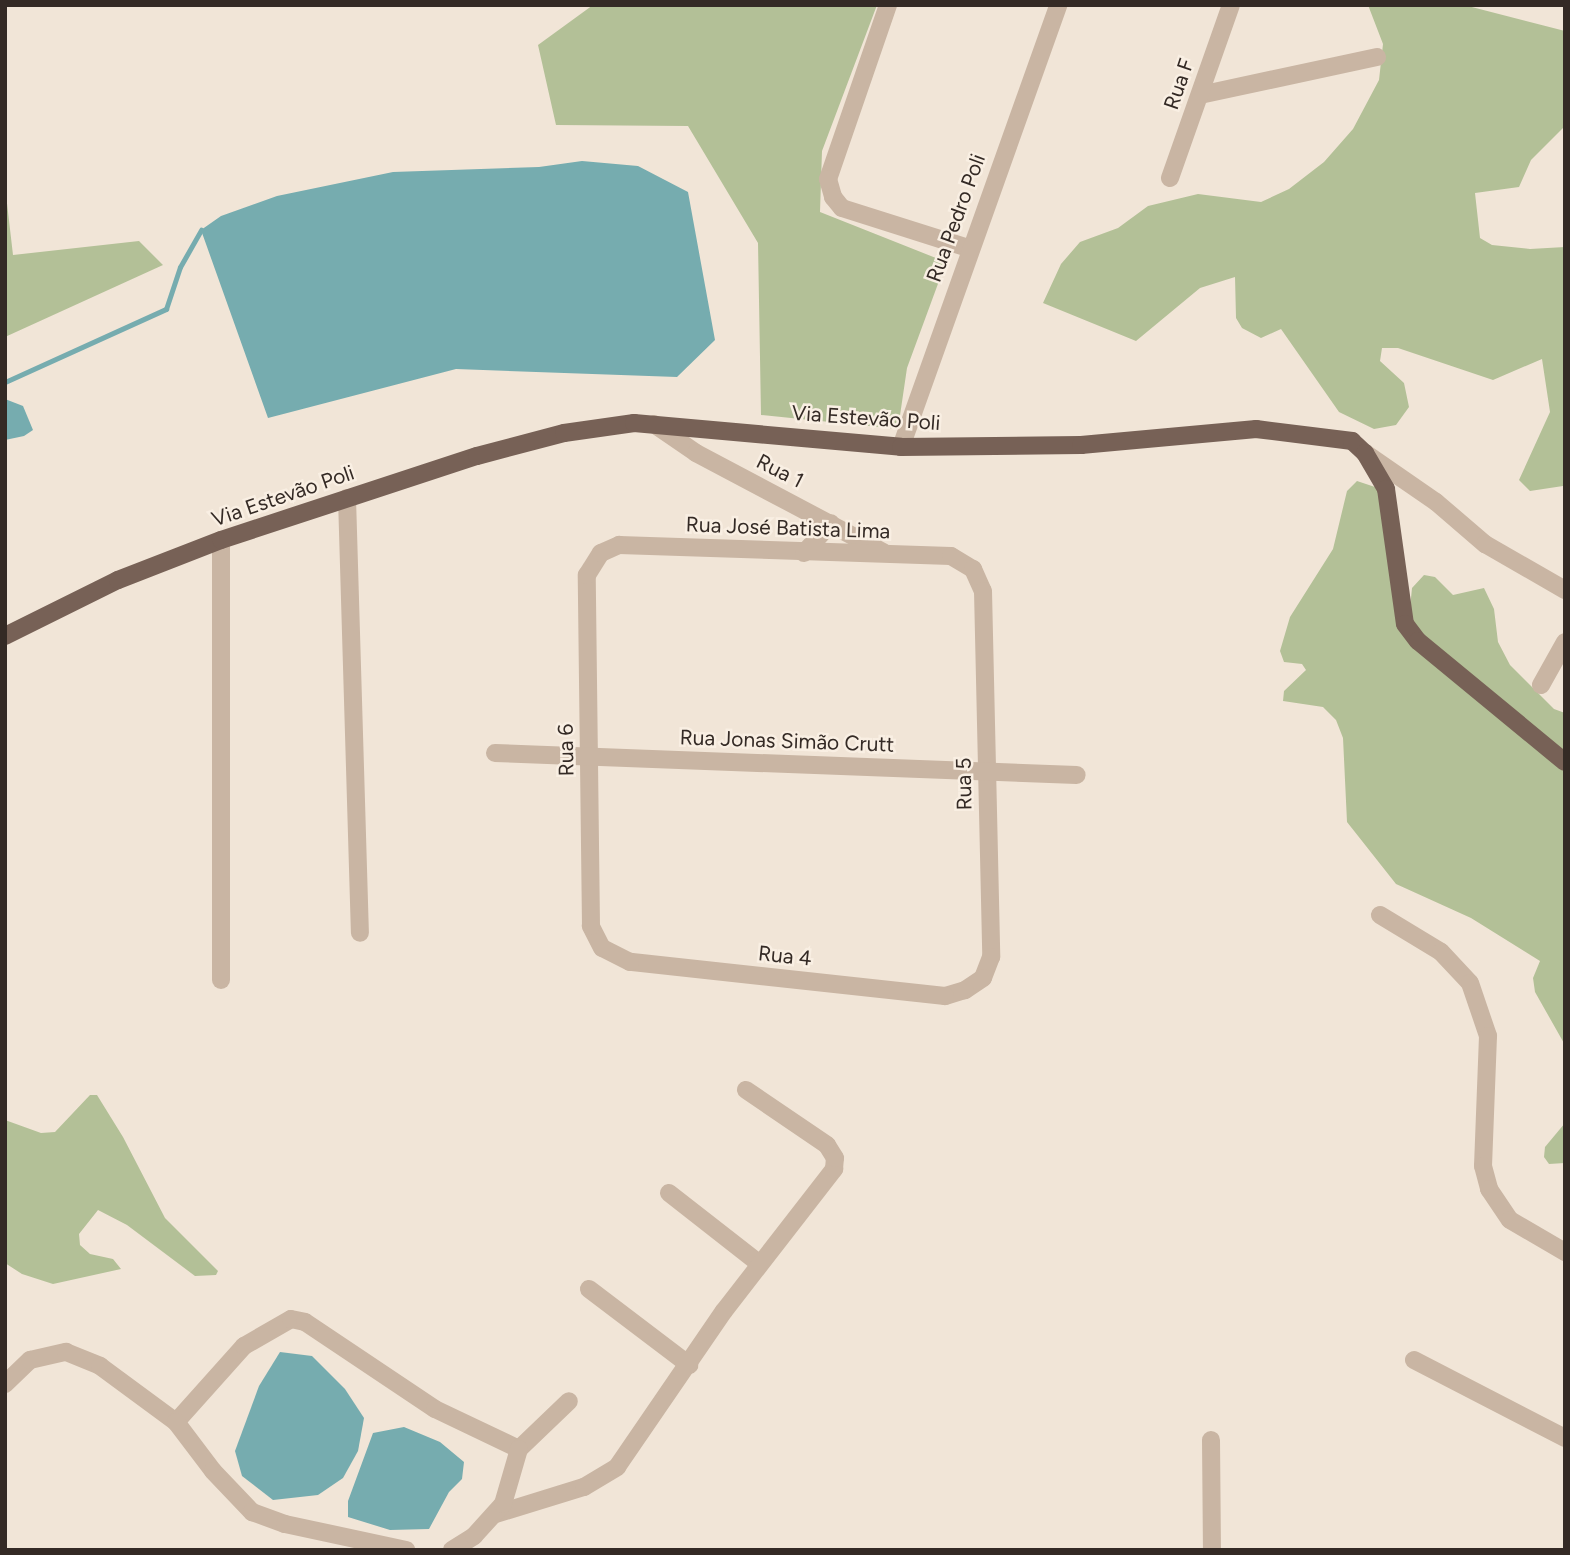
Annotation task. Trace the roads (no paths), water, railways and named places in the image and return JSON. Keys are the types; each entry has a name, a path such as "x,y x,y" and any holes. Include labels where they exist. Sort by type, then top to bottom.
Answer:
{"main road":[{"name":"Via Estevão Poli","path":"5,636 118,580 221,540 347,498 564,433 654,424 901,447 1081,445 1256,429 1352,441 1366,453"},
{"path":"1366,453 1386,489 1405,624 1418,641 1565,762"}],"street":[{"path":"888,5 828,180 833,197 842,208 968,248"},
{"name":"Rua Pedro Poli","path":"901,447 968,248 1058,5"},
{"name":"Rua F","path":"1170,178 1231,5"},
{"path":"1200,95 1377,57"},
{"name":"Rua 1","path":"654,424 696,453 886,554"},
{"path":"1366,453 1436,502 1485,544 1565,590"},
{"path":"347,498 360,933"},
{"path":"804,554 831,523"},
{"path":"221,540 221,980"},
{"name":"Rua José Batista Lima","path":"601,553 619,545 804,554 951,556 973,569"},
{"name":"Rua 6","path":"601,553 587,575 591,926 602,948"},
{"name":"Rua 5","path":"965,990 983,978 991,957 983,591 973,569"},
{"path":"1541,685 1565,642"},
{"name":"Rua Jonas Simão Crutt","path":"495,752 1077,775"},
{"path":"1380,915 1441,952 1470,983 1488,1036 1483,1166 1489,1189 1510,1220 1565,1252"},
{"name":"Rua 4","path":"602,948 630,962 945,996 965,990"},
{"path":"452,1550 511,1501 584,1487 617,1467 760,1264 836,1163 827,1145 746,1090"},
{"path":"669,1193 760,1264"},
{"path":"589,1289 689,1365"},
{"path":"176,1422 244,1346 284,1321 298,1320 435,1409 519,1449"},
{"path":"5,1384 30,1360 66,1352 100,1366 176,1422 213,1471 252,1512 285,1524 406,1550"},
{"path":"1414,1360 1565,1438"},
{"path":"511,1501 519,1449 569,1401"},
{"path":"1211,1440 1212,1550"}],"water":[{"path":"582,161 638,166 688,192 715,340 677,377 456,369 268,418 201,230 221,216 277,196 393,172 539,167"},
{"path":"5,399 23,406 33,430 24,436 5,440"},
{"path":"280,1352 312,1356 345,1389 364,1418 358,1451 343,1478 318,1495 273,1500 242,1476 235,1451 259,1386"},
{"path":"404,1427 440,1442 464,1462 462,1479 449,1492 429,1529 390,1530 348,1517 348,1501 373,1433"}],"waterway":[{"path":"5,382 166,309 180,267 201,230"}]}
